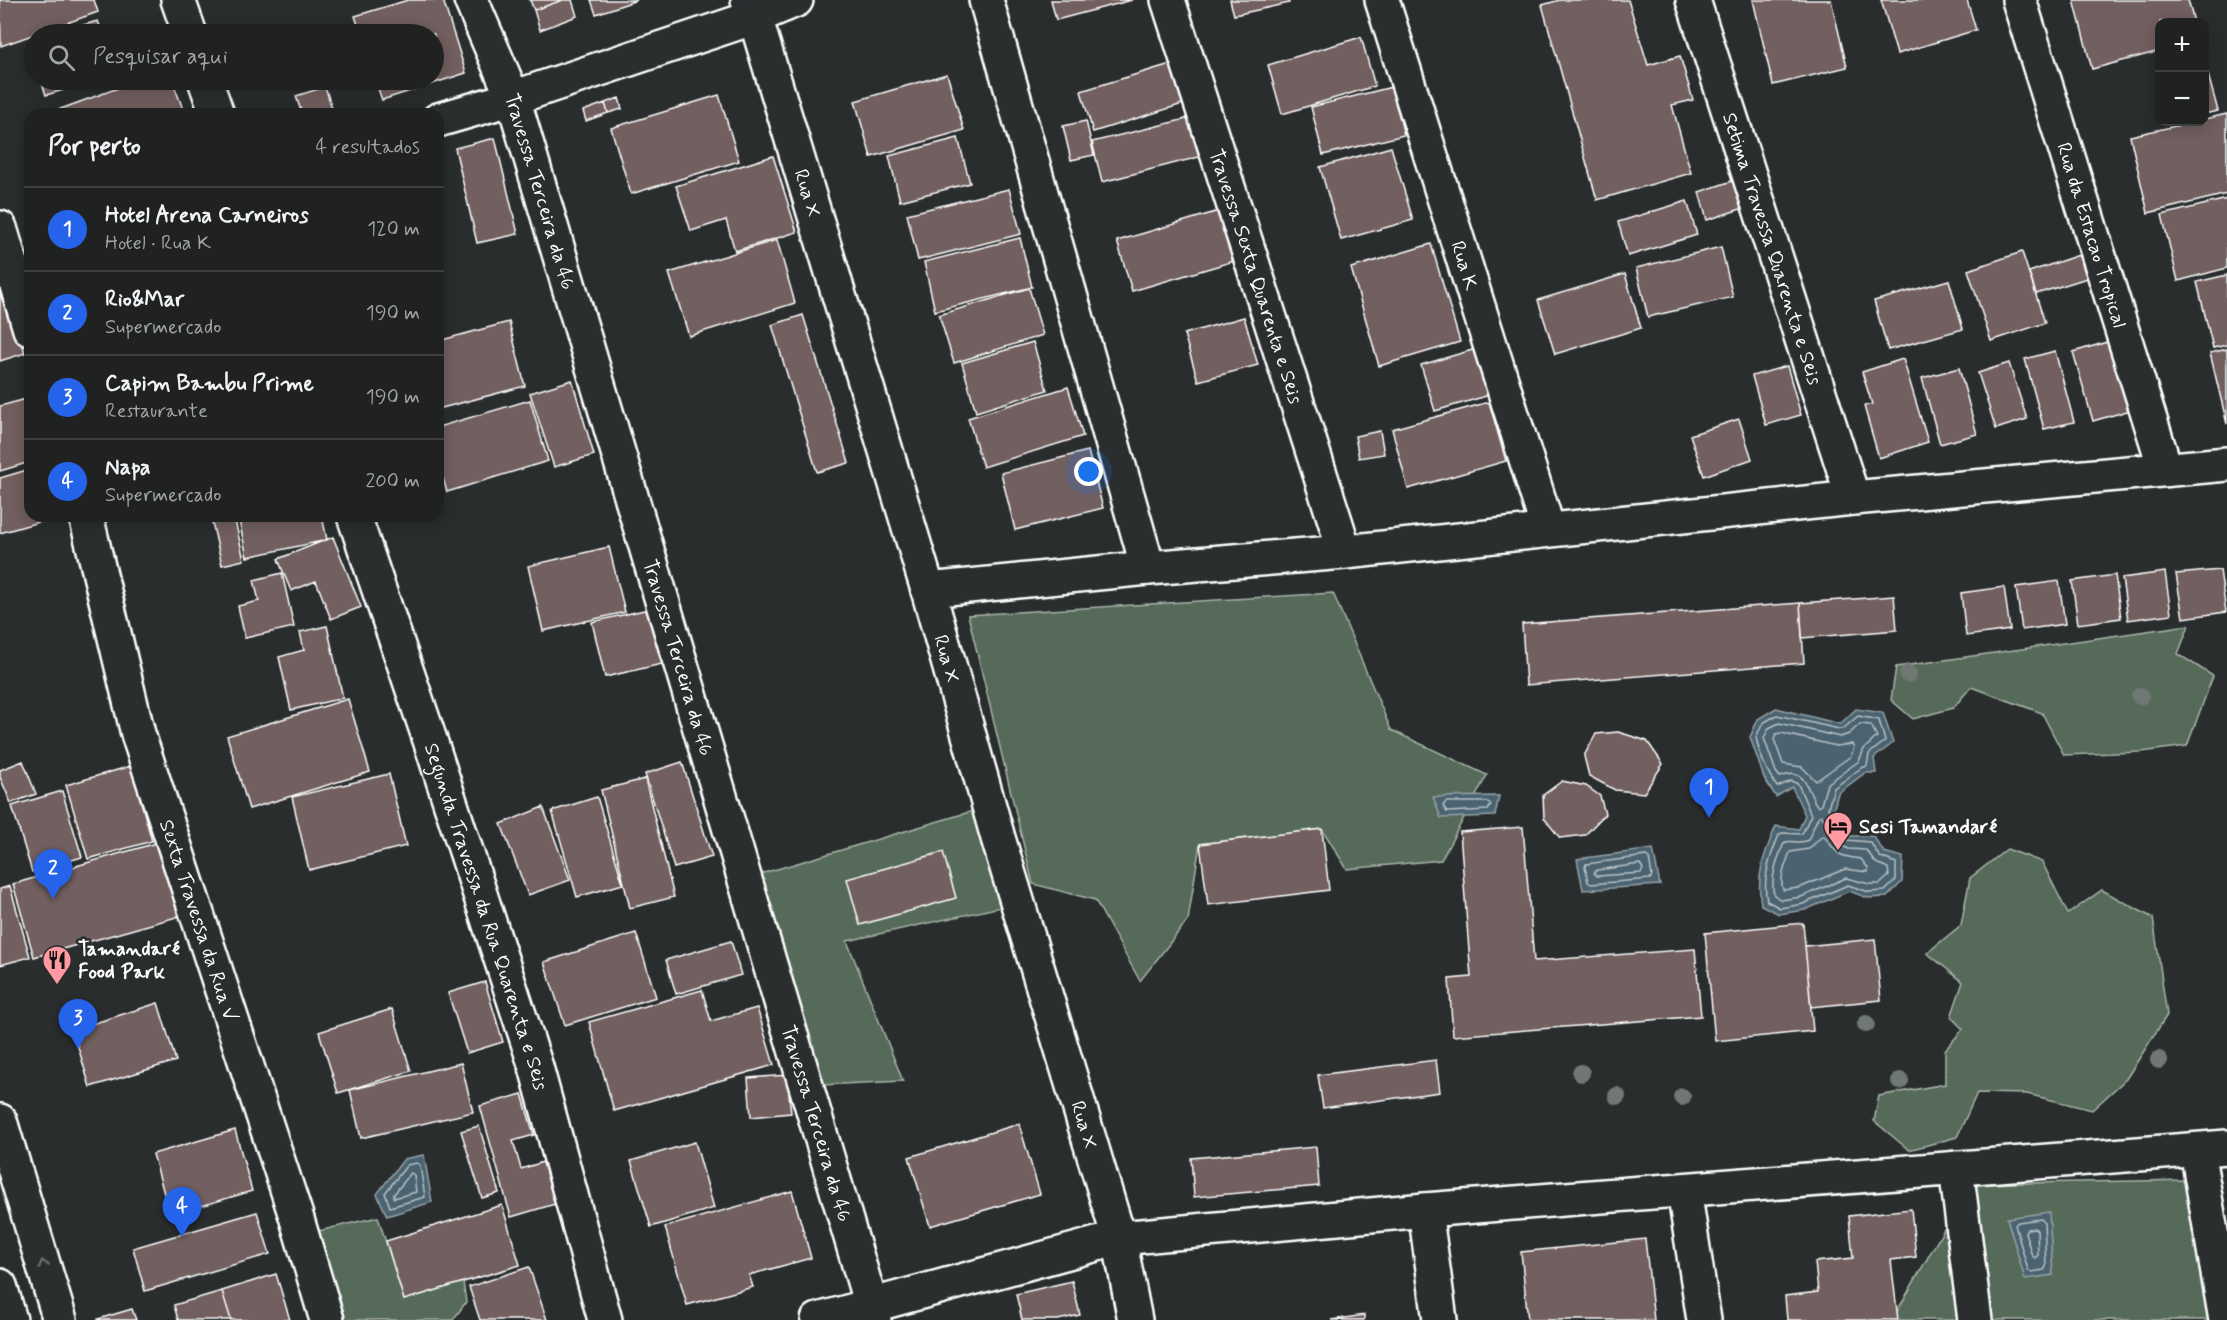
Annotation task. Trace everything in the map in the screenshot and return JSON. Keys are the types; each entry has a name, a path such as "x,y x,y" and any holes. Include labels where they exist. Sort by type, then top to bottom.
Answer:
{"street":[{"path":"178,0 186,24"},
{"name":"Travessa Terceira da 46","path":"471,0 513,98 872,1313"},
{"path":"444,118 513,98 752,8 796,0"},
{"path":"986,0 1148,568"},
{"name":"Travessa Sexta Quarenta e Seis","path":"1168,0 1345,552"},
{"name":"Rua K","path":"1382,0 1548,529"},
{"name":"Setima Travessa Quarenta e Seis","path":"1693,0 1853,498"},
{"name":"Rua da Estacao Tropical","path":"2019,0 2165,468"},
{"name":"Rua X","path":"752,8 928,590 998,838 1119,1238 1135,1320"},
{"path":"209,90 215,108"},
{"path":"10,245 24,304"},
{"path":"928,590 1148,568 1345,552 1853,498 2227,464"},
{"name":"Sexta Travessa da Rua V","path":"87,522 138,734 292,1205 327,1320"},
{"name":"Segunda Travessa da Rua Quarenta e Seis","path":"356,522 432,746 532,1056 605,1320"},
{"path":"0,1120 60,1320"},
{"path":"819,1320 872,1313 1119,1238 1425,1210 2212,1148 2226,1320"},
{"path":"1956,1168 1975,1320"},
{"path":"1684,1190 1704,1320"},
{"path":"1425,1210 1440,1320"},
{"path":"0,1286 10,1320"}],"green space":[{"path":"1333,593 1391,730 1487,775 1441,860 1347,869 1322,829 1200,844 1188,920 1140,981 1095,900 1033,884 968,615"},
{"path":"2189,625 2178,654 2213,676 2187,746 2141,752 2064,755 2042,713 1971,687 1953,708 1913,719 1891,700 1896,667"},
{"path":"983,808 1010,905 847,941 903,1081 821,1085 757,875"},
{"path":"2007,849 2042,862 2068,914 2102,890 2153,918 2167,1015 2126,1079 2092,1110 2027,1094 1977,1093 1957,1137 1909,1150 1874,1121 1879,1096 1945,1084 1945,1050 1963,1029 1951,1017 1963,982 1927,953 1961,925 1970,878"},
{"path":"2190,1180 2212,1320 1892,1320 1970,1184"},
{"path":"378,1217 404,1299 463,1282 466,1302 453,1320 335,1320 310,1233"}],"water":[{"path":"1776,708 1840,724 1856,709 1883,713 1893,743 1874,758 1876,773 1865,773 1838,793 1834,808 1850,836 1873,836 1884,852 1903,857 1902,882 1887,897 1868,898 1849,891 1805,910 1779,914 1761,905 1760,874 1776,826 1799,829 1805,815 1792,787 1776,797 1764,778 1750,737 1758,719"},
{"path":"1499,796 1495,816 1441,818 1433,797"},
{"path":"1653,849 1660,885 1583,890 1577,859"},
{"path":"424,1155 432,1202 387,1216 377,1194 404,1159"},
{"path":"2049,1212 2053,1275 2025,1279 2007,1218"}],"building":[{"path":"0,0 94,0 98,12 64,24 24,24 24,38 1,46"},
{"path":"408,0 443,0 466,73 444,80 444,24 358,24 355,16"},
{"path":"530,0 563,0 534,10"},
{"path":"563,0 572,0 577,16 540,30 534,10"},
{"path":"591,0 637,0 596,14"},
{"path":"1051,0 1132,0 1056,20"},
{"path":"1230,0 1288,0 1289,3 1234,15"},
{"path":"1560,0 1628,0 1648,65 1680,56 1693,100 1672,105 1691,173 1597,200 1542,5"},
{"path":"1753,0 1831,0 1847,67 1773,85"},
{"path":"1881,0 1967,0 1976,30 1897,54"},
{"path":"2074,0 2188,0 2193,18 2155,18 2155,52 2092,69"},
{"path":"1361,37 1375,86 1282,114 1268,65"},
{"path":"1174,63 1186,103 1093,132 1081,91"},
{"path":"947,74 964,130 871,157 855,101"},
{"path":"2209,78 2218,111 2209,113"},
{"path":"1392,87 1404,135 1323,155 1311,107"},
{"path":"44,90 63,90 46,95"},
{"path":"113,90 176,90 183,108 63,108"},
{"path":"315,90 326,90 332,108 300,108 296,96"},
{"path":"378,90 413,90 382,100"},
{"path":"719,95 739,161 631,194 611,128"},
{"path":"619,98 622,109 608,113 605,103"},
{"path":"605,103 608,113 586,121 583,111"},
{"path":"2227,114 2227,194 2148,213 2130,136 2176,126 2209,126 2209,118"},
{"path":"1190,118 1199,157 1102,182 1092,142"},
{"path":"1086,121 1094,155 1071,160 1063,126"},
{"path":"495,138 518,234 477,243 455,148"},
{"path":"958,138 970,183 900,201 889,156"},
{"path":"1391,147 1413,220 1341,240 1320,167"},
{"path":"773,156 797,232 735,251 726,220 691,231 676,186"},
{"path":"1744,177 1753,205 1707,220 1699,192"},
{"path":"1009,189 1021,234 918,260 907,214"},
{"path":"2227,199 2227,268 2178,281 2162,215"},
{"path":"1687,201 1697,235 1628,256 1618,222"},
{"path":"1219,211 1234,261 1132,291 1117,241"},
{"path":"1020,238 1032,287 935,311 924,262"},
{"path":"777,240 795,303 689,336 669,273"},
{"path":"1431,244 1460,342 1379,366 1351,268"},
{"path":"1721,247 1733,297 1648,317 1636,268"},
{"path":"2022,252 2045,323 1991,341 1968,270"},
{"path":"2079,255 2087,278 2036,294 2029,272"},
{"path":"1625,274 1641,328 1555,354 1538,300"},
{"path":"2227,275 2227,345 2213,348 2197,282"},
{"path":"1949,280 1963,329 1888,350 1874,301"},
{"path":"5,288 24,353 0,361 0,290"},
{"path":"1029,288 1043,335 954,363 939,315"},
{"path":"803,315 849,463 817,472 772,325"},
{"path":"1244,317 1258,365 1198,381 1184,334"},
{"path":"509,322 525,386 444,407 444,339"},
{"path":"2114,340 2134,409 2093,421 2073,352"},
{"path":"1033,342 1047,390 976,412 962,363"},
{"path":"1486,346 1500,392 1435,411 1421,365"},
{"path":"2227,349 2227,424 2210,353"},
{"path":"2055,351 2074,422 2044,429 2025,359"},
{"path":"1903,359 1928,442 1879,458 1864,406 1872,404 1862,372"},
{"path":"2009,363 2027,419 1996,429 1978,373"},
{"path":"1787,366 1801,415 1766,425 1752,376"},
{"path":"1959,368 1977,434 1940,444 1922,378"},
{"path":"572,380 594,455 554,467 530,393"},
{"path":"1068,387 1083,436 983,467 968,418"},
{"path":"24,400 24,464 0,471 0,406"},
{"path":"530,400 548,461 447,492 444,482 444,425"},
{"path":"1489,402 1506,461 1408,489 1392,429"},
{"path":"1739,419 1752,459 1704,476 1690,435"},
{"path":"1380,431 1384,454 1359,458 1355,436"},
{"path":"1088,451 1103,508 1015,530 1001,473"},
{"path":"24,471 24,522 39,522 0,533 0,478"},
{"path":"212,522 235,522 244,560 222,565"},
{"path":"239,522 323,522 327,540 247,557"},
{"path":"333,537 361,607 331,619 316,581 291,591 278,559"},
{"path":"609,547 625,612 543,631 528,566"},
{"path":"2220,570 2226,612 2183,618 2176,574"},
{"path":"2165,572 2171,614 2128,620 2122,578"},
{"path":"282,573 294,627 245,638 238,606 259,601 254,580"},
{"path":"2115,575 2121,618 2078,624 2072,581"},
{"path":"2059,581 2065,624 2022,630 2016,587"},
{"path":"2004,587 2010,630 1966,636 1961,593"},
{"path":"1894,596 1897,630 1802,638 1800,603"},
{"path":"1800,603 1804,663 1526,685 1522,624"},
{"path":"662,606 675,661 605,677 592,622"},
{"path":"327,626 343,698 291,710 279,657 304,650 300,632"},
{"path":"348,699 370,772 249,809 227,736"},
{"path":"1618,732 1647,741 1663,764 1644,793 1615,790 1589,776 1584,756 1596,734"},
{"path":"23,761 36,794 11,803 0,777 0,770"},
{"path":"682,762 712,857 674,868 645,774"},
{"path":"131,766 152,841 88,859 66,785"},
{"path":"389,774 406,846 309,870 292,797"},
{"path":"645,779 674,897 630,908 601,790"},
{"path":"1562,781 1586,786 1600,796 1605,814 1585,835 1560,838 1544,818 1543,795"},
{"path":"62,791 82,857 32,872 12,806"},
{"path":"597,797 623,884 577,897 552,811"},
{"path":"543,807 570,880 528,895 501,824"},
{"path":"1523,827 1534,961 1695,949 1701,1016 1453,1036 1449,979 1471,977 1460,832"},
{"path":"1322,829 1329,890 1208,905 1200,844"},
{"path":"160,842 180,916 34,957 13,884"},
{"path":"943,852 956,898 860,925 847,879"},
{"path":"10,886 30,957 0,965 0,889"},
{"path":"1803,923 1813,1031 1715,1041 1705,933"},
{"path":"636,933 656,997 565,1025 544,962"},
{"path":"1875,939 1881,1000 1811,1007 1805,946"},
{"path":"731,941 741,975 676,994 666,960"},
{"path":"485,982 503,1042 467,1053 448,993"},
{"path":"702,990 711,1021 757,1008 774,1065 614,1111 589,1022"},
{"path":"158,1003 176,1061 90,1087 73,1030"},
{"path":"392,1009 411,1071 338,1093 319,1032"},
{"path":"1436,1060 1440,1092 1323,1108 1318,1075"},
{"path":"461,1063 473,1112 361,1138 350,1090"},
{"path":"787,1075 791,1113 751,1117 748,1078"},
{"path":"522,1094 534,1135 513,1141 521,1169 543,1162 555,1204 511,1217 480,1106"},
{"path":"1019,1124 1040,1194 930,1226 909,1157"},
{"path":"479,1126 499,1193 482,1198 461,1131"},
{"path":"235,1130 252,1191 170,1215 153,1154"},
{"path":"695,1142 714,1208 651,1227 631,1161"},
{"path":"1316,1147 1319,1186 1194,1197 1191,1158"},
{"path":"792,1191 811,1258 749,1275 753,1287 687,1305 665,1227"},
{"path":"502,1205 520,1265 404,1300 386,1241"},
{"path":"1911,1209 1916,1257 1891,1260 1898,1320 1787,1320 1785,1296 1818,1292 1815,1262 1853,1258 1849,1216"},
{"path":"257,1212 270,1254 145,1291 133,1248"},
{"path":"1645,1239 1654,1320 1528,1320 1521,1252"},
{"path":"529,1267 547,1320 480,1320 469,1287"},
{"path":"276,1274 290,1320 231,1320 222,1291"},
{"path":"1072,1281 1080,1315 1058,1320 1022,1320 1016,1294"},
{"path":"222,1291 231,1320 178,1320 174,1305"},
{"path":"132,1309 136,1320 98,1320 98,1319"},
{"path":"1364,1315 1364,1320 1331,1320"}],"place":[{"name":"Hotel Arena Carneiros","path":"1709,818"},
{"name":"Sesi Tamandaré","path":"1838,852"},
{"name":"Rio&Mar","path":"53,899"},
{"name":"Tamandaré Food Park","path":"57,986"},
{"name":"Capim Bambu Prime","path":"78,1049"},
{"name":"Napa","path":"182,1237"}]}
